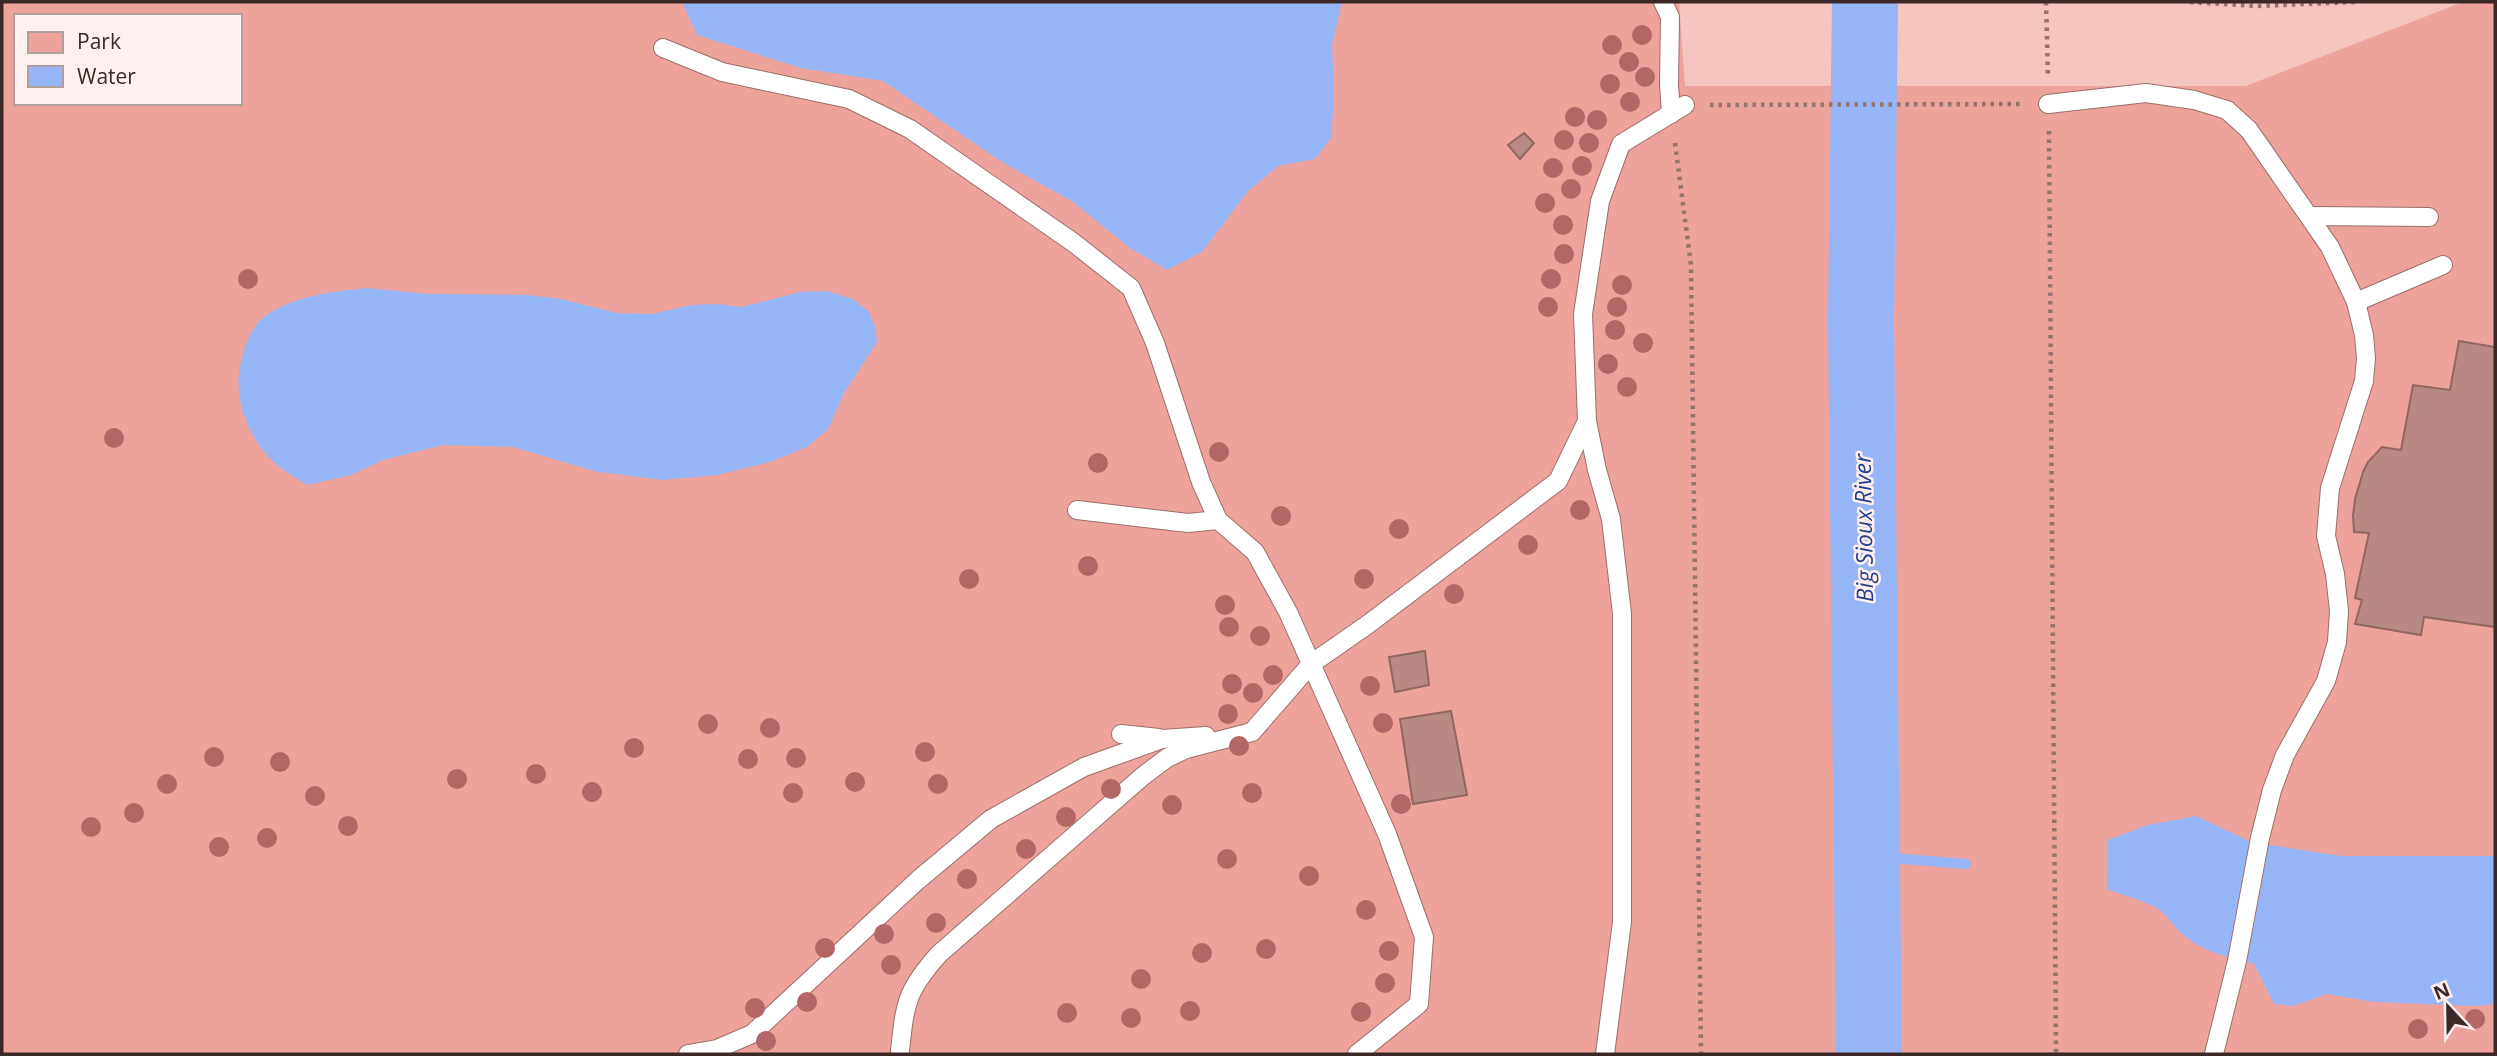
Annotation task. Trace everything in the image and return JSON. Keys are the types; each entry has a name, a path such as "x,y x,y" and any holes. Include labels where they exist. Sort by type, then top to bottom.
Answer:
{"lane":[{"path":"1605,1054 1622,922 1622,614 1611,519 1587,421 1583,314 1600,201 1620,144 1678,110 1669,84 1670,17 1663,2"},
{"path":"663,48 722,72 808,88 849,99 910,129 1063,235 1131,288 1155,343 1201,482 1219,520 1255,552 1288,612 1387,834 1424,937 1419,1004 1357,1054"},
{"path":"2048,104 2146,93 2194,100 2227,110 2249,130 2330,247 2356,302 2364,335 2364,380 2330,488 2326,536 2335,575 2339,611 2337,642 2326,681 2285,755 2272,790 2260,838 2237,961 2214,1054"},
{"path":"2309,216 2429,217"},
{"path":"2356,302 2443,265"},
{"path":"901,1051 908,996 920,974 939,954 1167,758 1185,749 1252,733 1311,664 1558,481 1587,421"},
{"path":"1077,510 1188,523 1219,520"},
{"path":"1121,734 1162,739 1252,733"},
{"path":"688,1054 717,1049 752,1034 918,880 991,819 1084,767 1162,739"}],"path":[{"path":"2046,2 2056,1054"},
{"path":"2190,2 2257,6 2355,2"},
{"path":"1701,1054 1691,265 1678,110 2048,104"}],"green space":[{"path":"2,2 1679,2 1685,86 2246,86 2463,2 2495,2 2495,1054 2,1054"}],"water":[{"path":"682,2 1342,2 1332,44 1334,97 1331,138 1315,159 1278,166 1248,191 1202,252 1167,270 1130,248 1073,202 1002,162 883,81 801,68 697,35"},
{"path":"367,288 428,294 529,295 561,299 617,313 652,314 691,305 741,307 800,292 827,291 853,299 868,311 875,326 877,342 844,393 828,429 807,447 770,462 717,475 663,480 598,472 513,447 443,445 383,460 351,475 307,485 276,464 257,442 250,429 240,401 239,372 244,352 256,325 277,309 301,299"},
{"path":"2196,816 2251,842 2341,856 2495,856 2495,1004 2477,1006 2374,1002 2327,994 2293,1006 2274,1004 2254,964 2206,949 2188,939 2157,908 2107,889 2108,840 2148,825"}],"building":[{"path":"1524,133 1534,143 1520,159 1508,145"},
{"path":"2459,341 2495,347 2495,627 2424,617 2421,635 2355,624 2362,600 2355,598 2369,533 2354,532 2355,499 2363,472 2382,447 2401,450 2413,385 2450,390"},
{"path":"1425,651 1429,685 1395,692 1389,657"},
{"path":"1451,711 1467,795 1413,804 1400,719"}],"waterway":[{"name":"Big Sioux River","path":"1865,2 1861,320 1869,1054"},
{"path":"1867,856 1966,864"}]}
